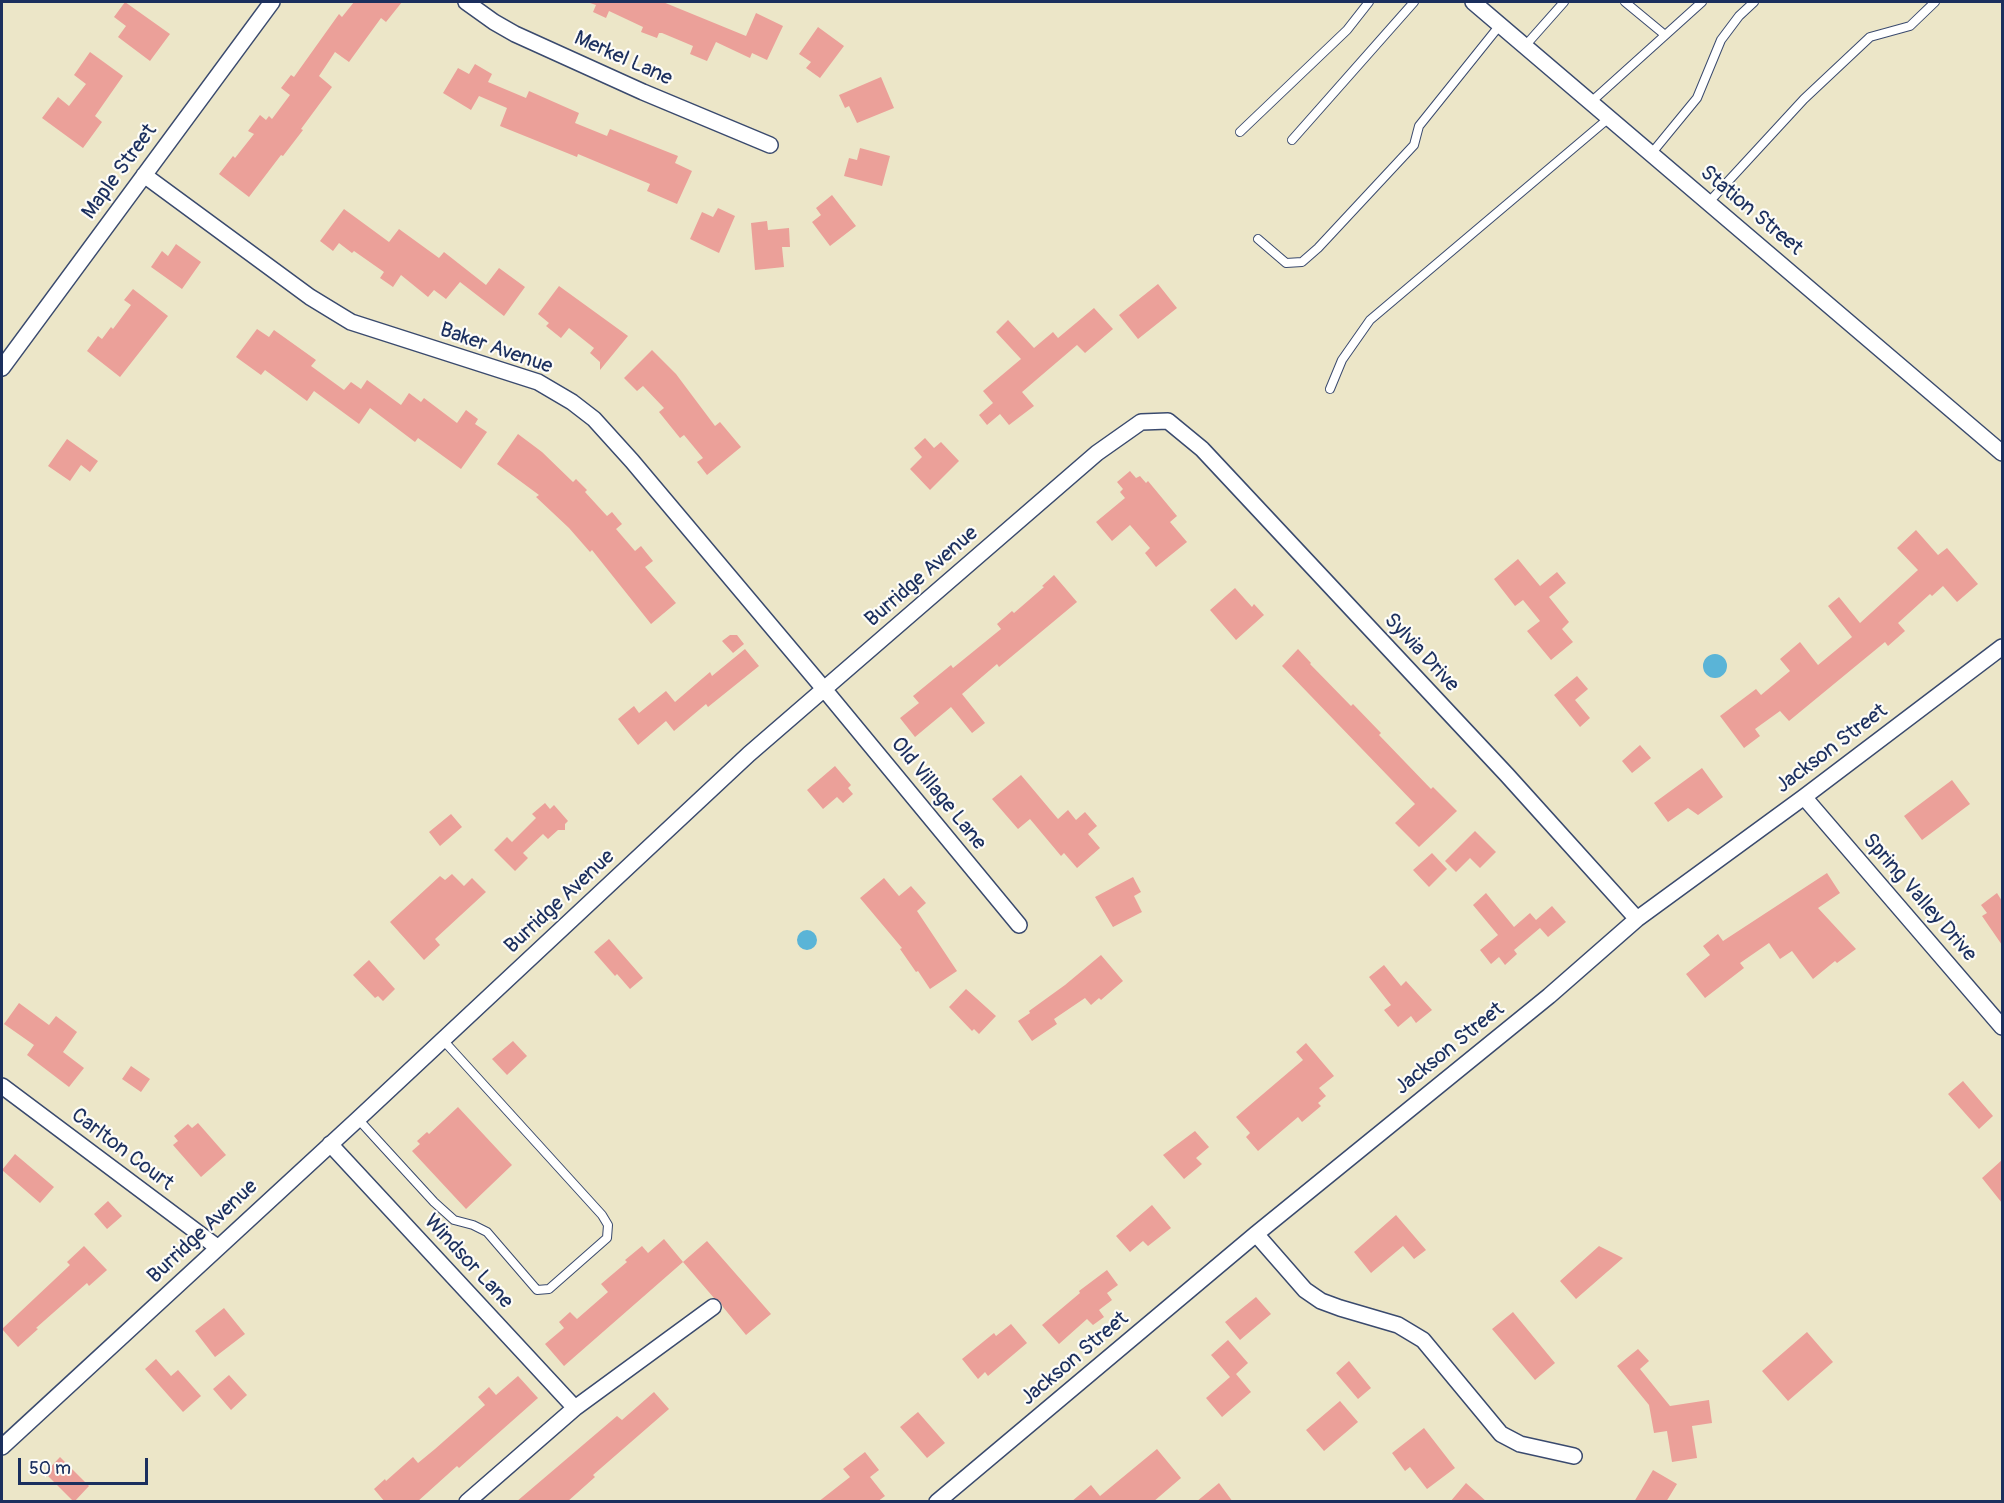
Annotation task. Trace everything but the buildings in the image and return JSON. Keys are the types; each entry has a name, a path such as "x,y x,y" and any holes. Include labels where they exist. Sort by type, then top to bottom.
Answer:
{"street":[{"name":"Maple Street","path":"2,368 272,2"},
{"name":"Merkel Lane","path":"466,2 515,34 643,92 770,145"},
{"name":"Station Street","path":"1473,2 2002,453"},
{"name":"Baker Avenue","path":"144,175 310,297 351,322 519,376 555,391 572,402 594,419 617,443 824,689"},
{"name":"Burridge Avenue","path":"2,1447 740,762 1097,453 1141,422 1168,421"},
{"name":"Sylvia Drive","path":"1168,421 1202,448 1500,767 1637,919"},
{"name":"Jackson Street","path":"938,1502 1256,1234 1549,996 1637,919 1804,797 2002,647"},
{"name":"Old Village Lane","path":"824,689 1019,925"},
{"name":"Spring Valley Drive","path":"1804,797 2002,1028"},
{"name":"Carlton Court","path":"2,1086 217,1247"},
{"name":"Windsor Lane","path":"330,1144 575,1408"},
{"path":"1256,1234 1305,1290 1321,1301 1398,1324 1423,1340 1501,1434 1520,1444 1574,1456"},
{"path":"467,1502 575,1408 713,1307"}],"lane":[{"path":"1240,132 1347,30 1369,2"},
{"path":"1292,140 1414,2"},
{"path":"1525,46 1564,2"},
{"path":"1625,2 1665,35"},
{"path":"1591,102 1702,2"},
{"path":"1651,154 1697,98 1721,39 1739,16 1754,2"},
{"path":"1708,202 1804,99 1870,37 1910,26 1935,2"},
{"path":"1258,239 1286,263 1302,262 1318,248 1414,145 1419,126 1500,25"},
{"path":"1330,389 1342,360 1370,320 1609,118"},
{"path":"358,1119 434,1202 454,1220 487,1232 537,1290 549,1289 607,1238 608,1226 602,1215 443,1040"}],"water":[{"path":"1715,654 1724,657 1727,666 1724,675 1715,678 1706,675 1703,666 1706,657"},
{"path":"807,930 814,933 817,940 814,947 807,950 800,947 797,940 800,933"}]}
